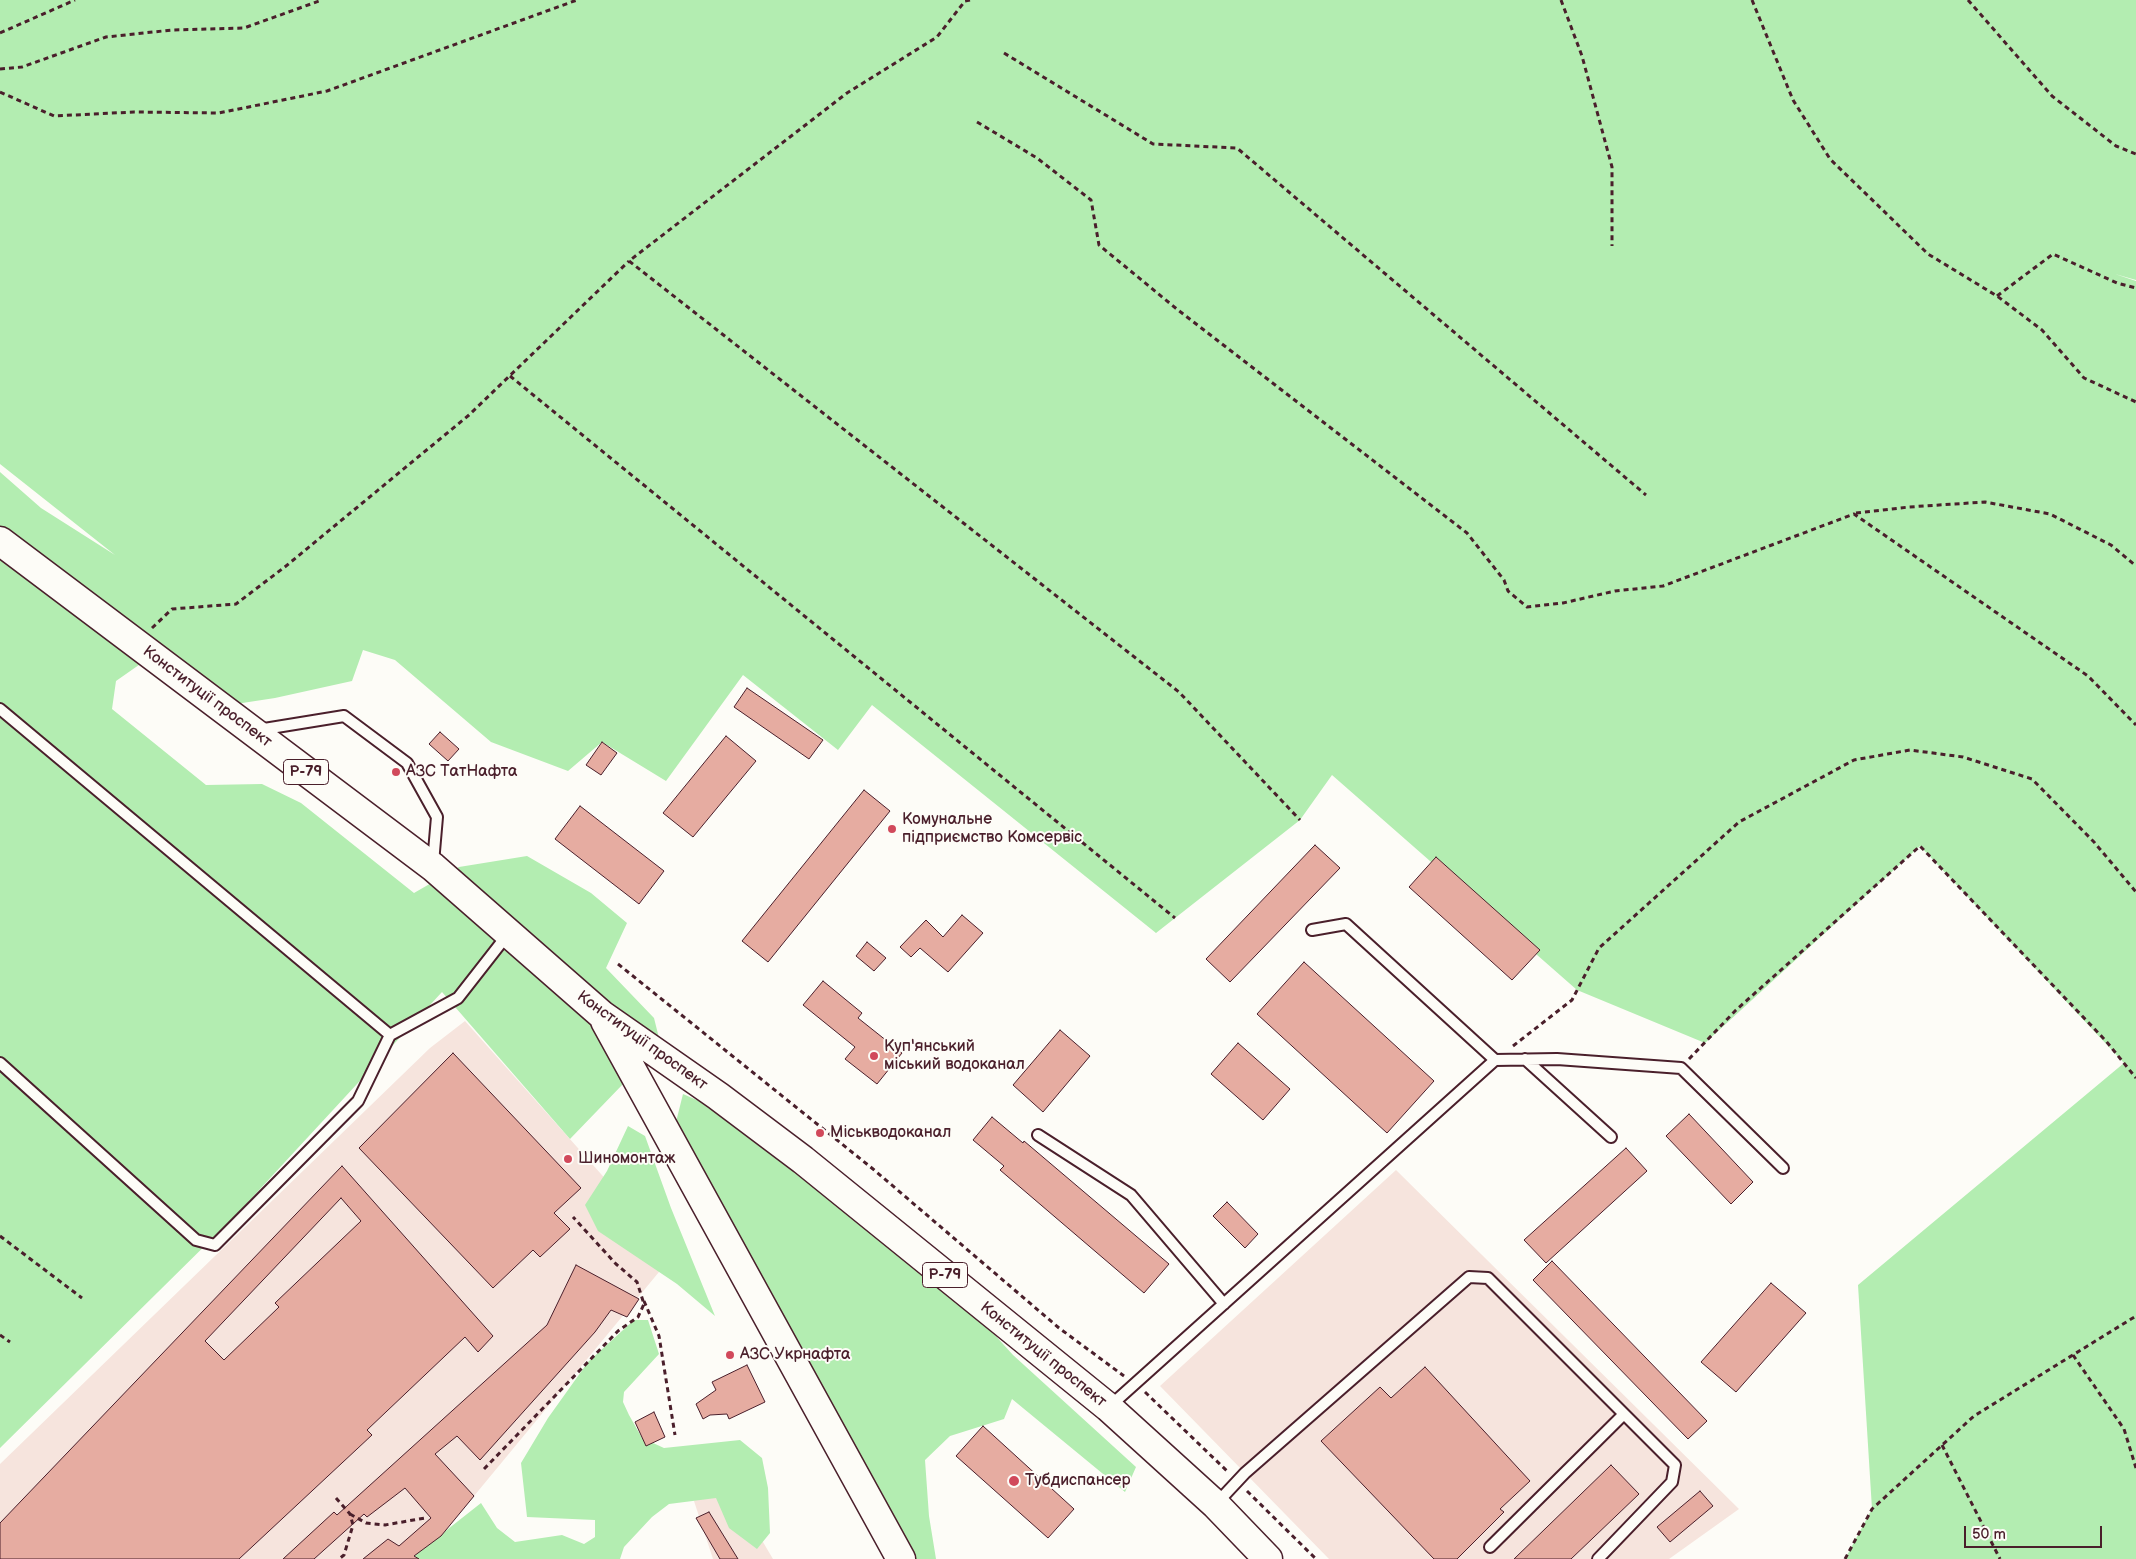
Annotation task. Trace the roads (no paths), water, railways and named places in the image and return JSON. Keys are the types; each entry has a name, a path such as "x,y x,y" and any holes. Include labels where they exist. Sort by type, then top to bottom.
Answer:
{"main road":[{"name":"Конституції проспект","path":"0,541 433,867 602,1015 718,1096 803,1160 1108,1407 1216,1505 1268,1559"},
{"name":"Р-79","path":"602,1015 900,1559"}],"lane":[{"path":"0,709 390,1035"},
{"path":"252,731 344,716 407,763 437,817 433,867"},
{"path":"1312,930 1346,924 1495,1060"},
{"path":"0,1063 196,1240 215,1245 358,1101 390,1035 458,998 508,934"},
{"path":"1526,1059 1612,1137"},
{"path":"1108,1407 1495,1060 1558,1059 1681,1068 1783,1168"},
{"path":"1038,1135 1131,1195 1224,1304"},
{"path":"1216,1505 1237,1481 1469,1277 1488,1278 1675,1465 1672,1482 1598,1559"},
{"path":"1490,1547 1624,1414"}],"place":[{"name":"АЗС ТатНафта","path":"396,772"},
{"name":"Комунальне пiдприємство Комсервiс","path":"892,829"},
{"name":"Куп'янський міський водоканал","path":"874,1056"},
{"name":"Міськводоканал","path":"820,1133"},
{"name":"Шиномонтаж","path":"568,1159"},
{"name":"АЗС Укрнафта","path":"730,1355"},
{"name":"Тубдиспансер","path":"1014,1481"}]}
